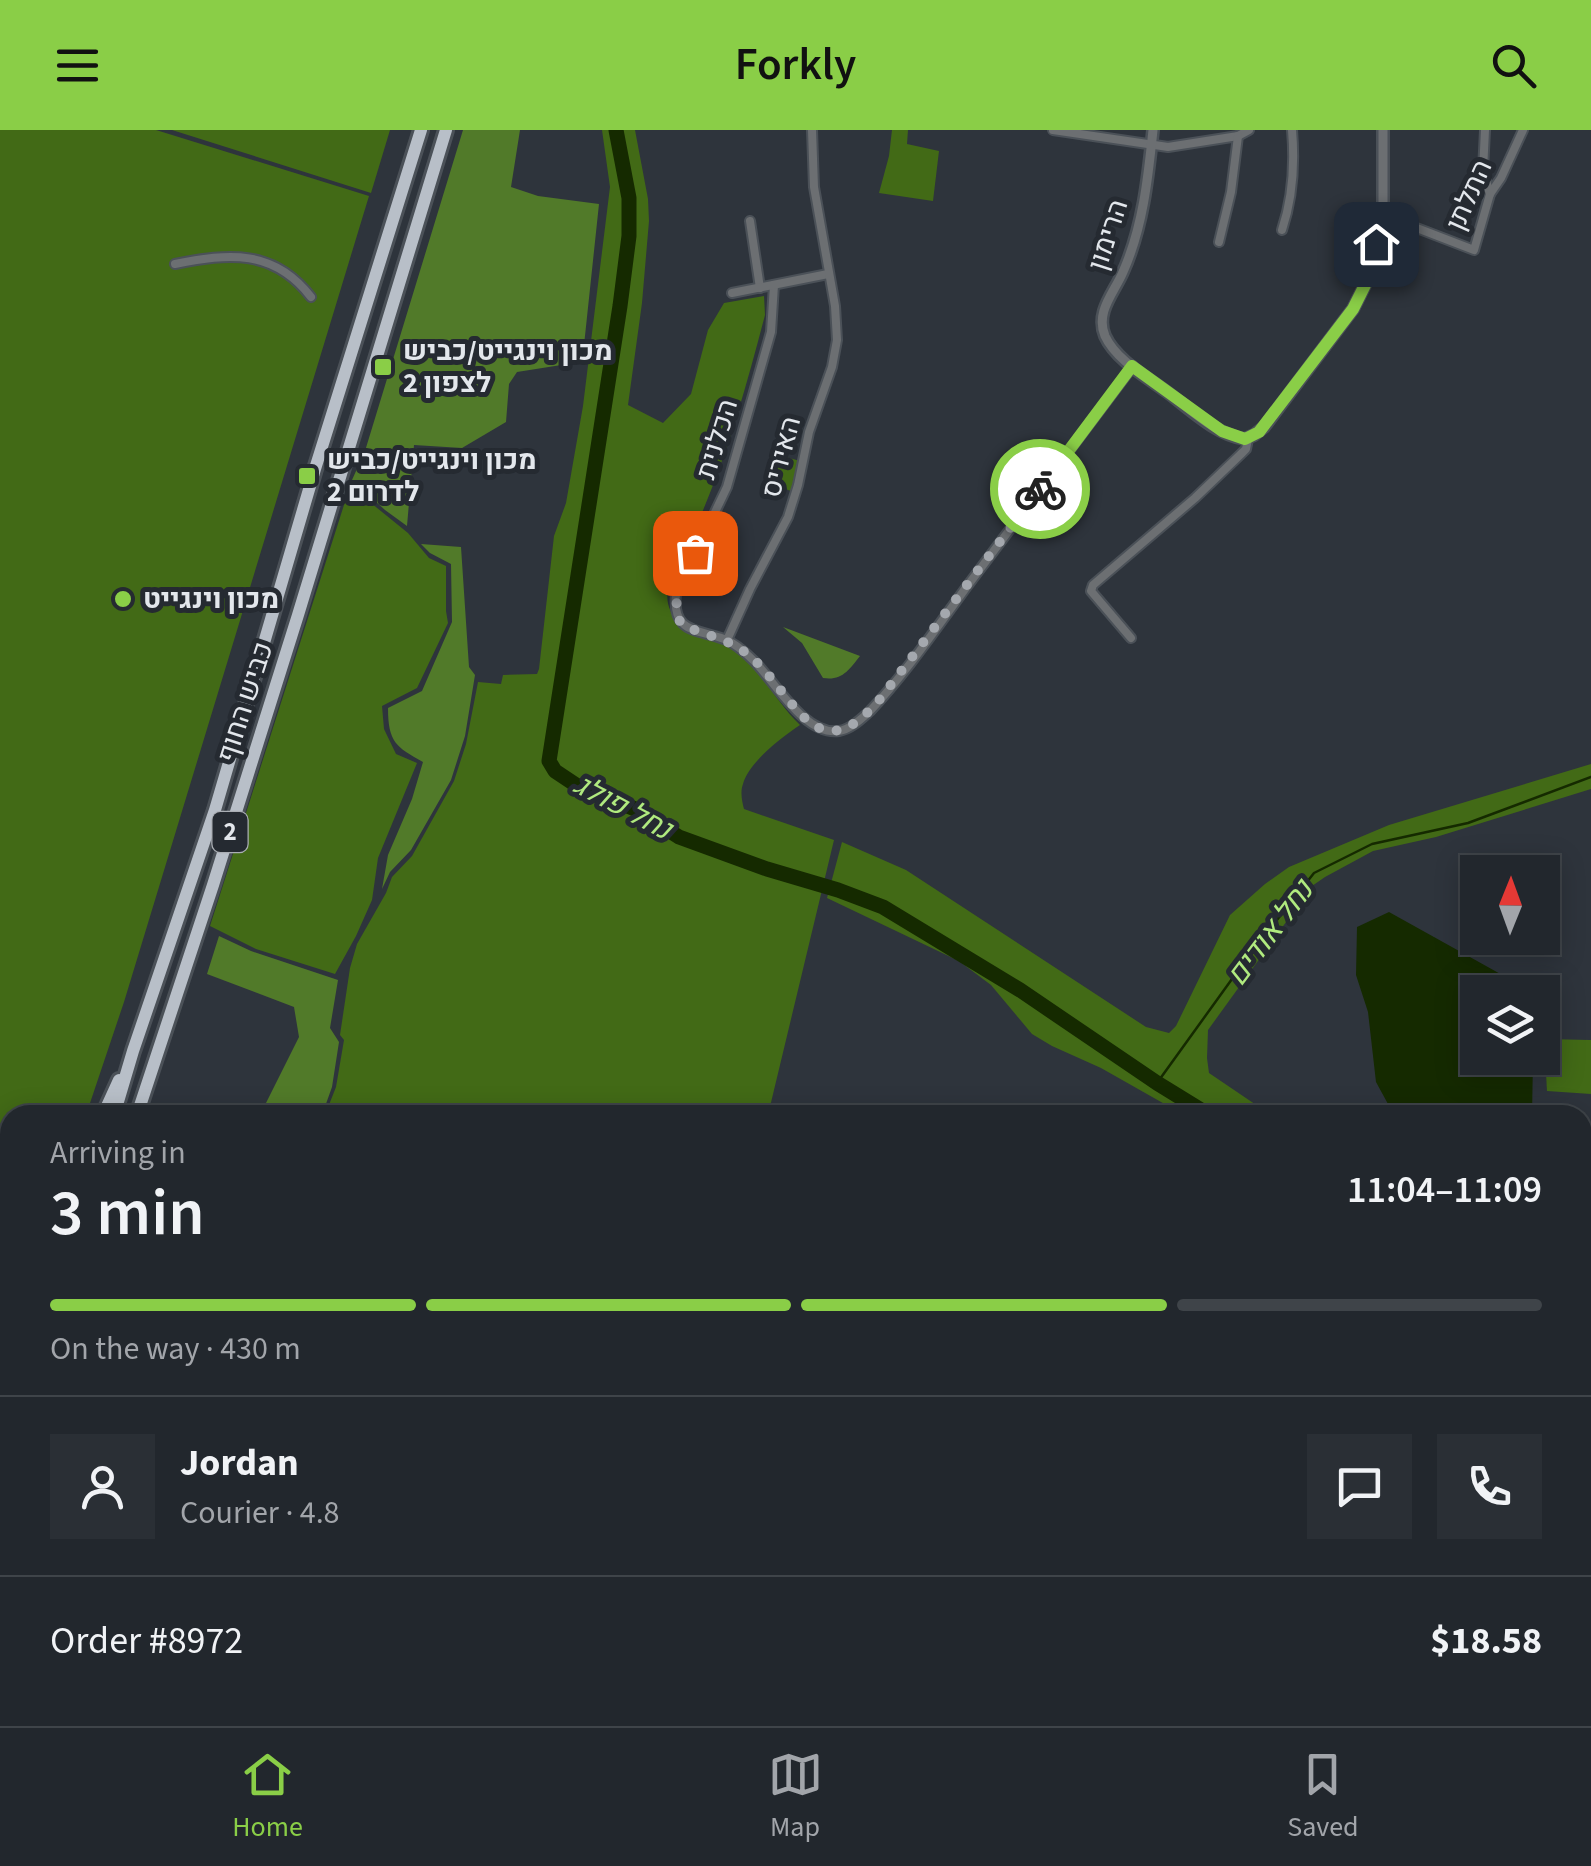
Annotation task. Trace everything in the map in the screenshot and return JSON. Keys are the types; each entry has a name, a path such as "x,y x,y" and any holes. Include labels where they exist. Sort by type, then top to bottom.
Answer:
{"highway":[{"name":"כביש החוף","path":"117,1105 214,810 314,469 421,130"},
{"name":"כביש החוף","path":"141,1105 282,669 446,130"},
{"path":"107,1105 134,1051"}],"street":[{"name":"האיריס","path":"728,640 750,588 788,517 837,340 837,319 814,187 812,130"},
{"path":"1053,130 1168,147 1238,136 1249,130"},
{"name":"הרימון","path":"1132,366 1104,334 1102,315 1134,242 1145,197 1153,130"},
{"path":"1282,230 1292,187 1292,130"},
{"path":"1131,638 1092,591 1093,585 1242,454 1248,439 1264,427 1353,309 1365,285 1384,216 1383,130"},
{"path":"1485,130 1484,171 1490,194"},
{"name":"התלתן","path":"1384,216 1474,250 1490,194 1523,130"},
{"path":"1219,242 1232,192 1238,136"},
{"path":"750,222 760,288"},
{"path":"175,264 215,256 254,260 283,269 311,296"},
{"path":"732,294 828,274"},
{"name":"הכלנית","path":"774,285 771,332 727,487 675,601 681,624 728,640 752,658 794,708 815,726 836,732 852,726 873,707 924,644 1132,366"},
{"path":"1132,366 1222,431 1248,439"}],"green space":[{"name":"מכון וינגייט","path":"0,130 156,130 369,196 89,1105 0,1105"},
{"path":"172,130 390,130 371,193"},
{"path":"463,130 520,130 511,187 538,196 599,204 582,364 517,372 509,384 506,422 462,448 414,445 407,526 352,480 365,451"},
{"path":"602,130 635,130 649,221 628,405 663,423 691,394 708,330 724,303 764,296 765,315 731,434 667,596 675,618 740,653 800,725 759,759 746,776 742,787 744,809 834,840 770,1105 329,1105 336,1087 344,1040 340,1035 357,944 392,877 412,856 454,781 478,682 501,684 503,675 537,674 539,669 554,536 566,503 583,406 610,187"},
{"path":"892,130 908,130 907,144 939,151 933,201 879,193"},
{"path":"775,454 800,461 794,492 768,483"},
{"path":"350,486 408,533 429,558 446,566 448,623 417,688 382,706 384,729 396,754 417,763 378,858 372,900 335,974 256,949 210,926"},
{"path":"421,544 461,547 469,667 475,675 465,736 451,780 411,850 390,872 382,889 388,855 423,762 395,742 388,708 422,691 452,622 451,564"},
{"path":"783,627 860,656 840,676 823,678 802,643"},
{"path":"1591,764 1591,789 1436,837 1373,851 1312,886 1208,1030 1209,1073 1256,1105 1166,1105 1032,1034 991,985 959,961 827,898 842,842 906,870 1146,1027 1169,1033 1176,1026 1230,915 1289,867 1389,825"},
{"path":"219,936 338,980 330,1028 339,1042 326,1105 265,1105 299,1037 294,1007 207,974"},
{"path":"1560,1039 1591,1040 1591,1094 1547,1091 1546,1075 1560,1075"}],"shaded area":[{"path":"1389,912 1460,955 1502,975 1460,975 1460,1075 1533,1075 1532,1105 1389,1105 1376,1082 1368,1012 1356,975 1357,927"}],"waterway":[{"name":"נחל פולג","path":"616,130 629,198 629,236 549,761 555,771 576,785 635,809 679,837 883,907 1020,990 1193,1105"},
{"name":"נחל אודים","path":"1157,1083 1314,873 1372,844 1468,823 1591,777"}],"way so far":[{"path":"695,553 676,594 681,624 728,640 752,658 794,708 815,726 841,731 852,726 880,699 1040,489"}],"place":[{"name":"מכון וינגייט/כביש 2 לצפון","path":"383,367"},
{"name":"מכון וינגייט/כביש 2 לדרום","path":"307,476"},
{"name":"מכון וינגייט","path":"123,599"}],"route":[{"path":"1040,489 1132,366 1235,438 1248,439 1259,432 1353,309 1365,285 1376,244"}]}
